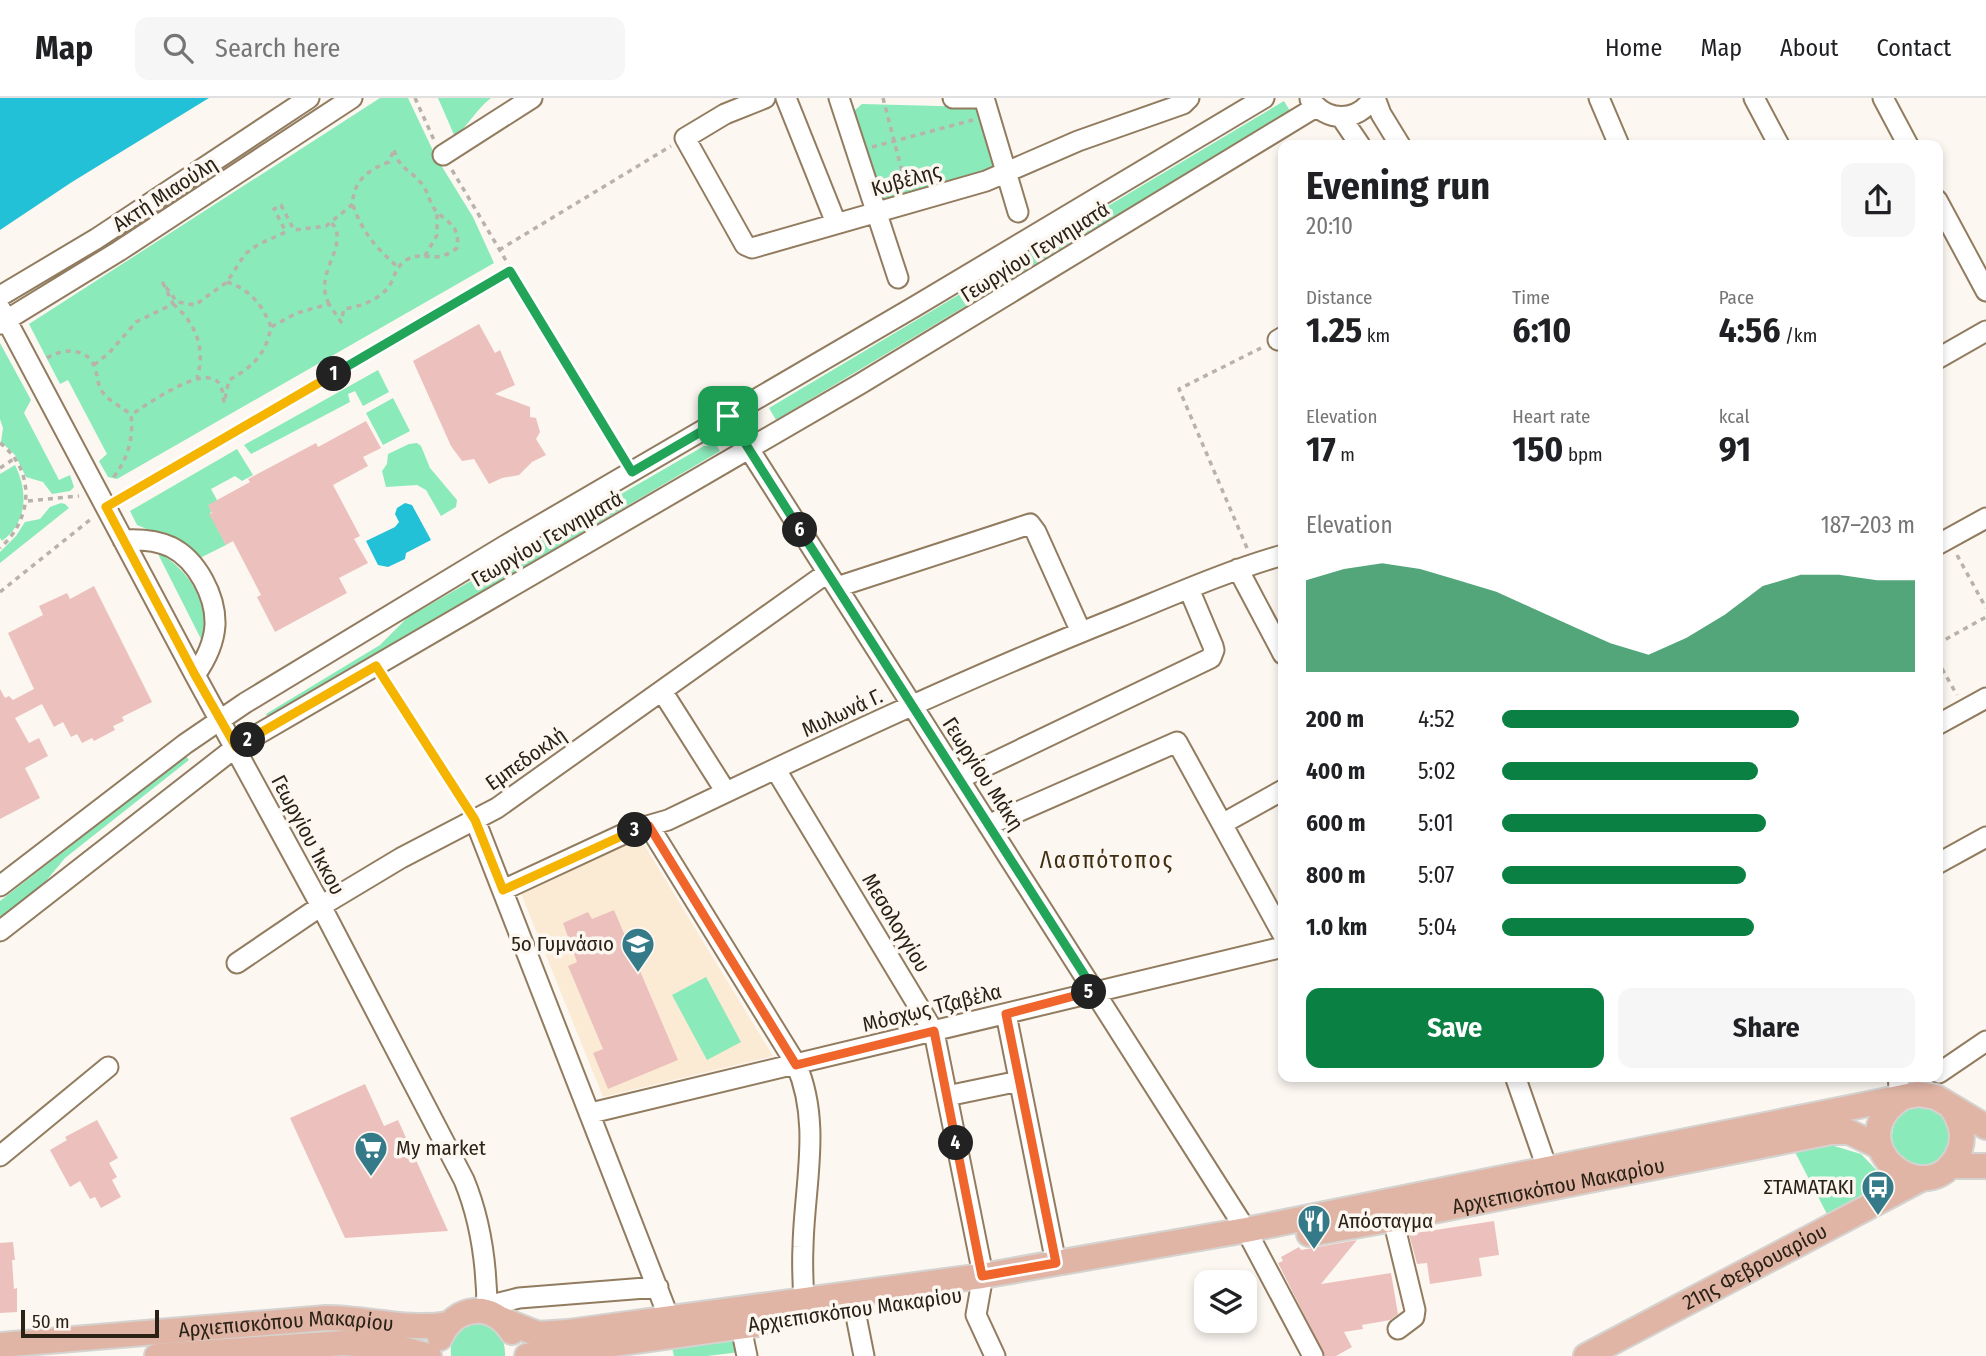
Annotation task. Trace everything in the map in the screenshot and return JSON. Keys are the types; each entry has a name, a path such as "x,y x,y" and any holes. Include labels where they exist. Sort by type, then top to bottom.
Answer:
{"main road":[{"path":"492,1313 531,1333 665,1337 804,1302 981,1284 1056,1263 1250,1236 1547,1168 1805,1115 1899,1087"},
{"path":"1899,1087 1881,1119 1878,1138 1891,1166 1901,1173 1923,1178 1942,1172 1950,1166 1956,1158 1962,1137 1961,1126 1952,1108"},
{"path":"1899,1087 1909,1095 1927,1094 1945,1101 1952,1108 1986,1127"},
{"name":"Αρχιεπισκόπου Μακαρίου","path":"527,1356 855,1311 981,1284 1250,1236 1392,1219 1831,1132 1849,1132 1880,1147"},
{"path":"1950,1166 1986,1166"},
{"name":"21ης Φεβρουαρίου","path":"1586,1356 1923,1178"},
{"name":"Αρχιεπισκόπου Μακαρίου","path":"0,1345 326,1318 360,1319 424,1327 448,1324 468,1312 492,1313"},
{"path":"492,1313 513,1334 516,1356"},
{"path":"438,1356 440,1338 448,1324"},
{"name":"Αρχιεπισκόπου Μακαρίου","path":"157,1356 287,1351 355,1343 396,1347 429,1356"}],"street":[{"name":"Ακτή Μιαούλη","path":"0,296 106,232 309,98"},
{"name":"Ακτή Μιαούλη","path":"2,317 152,229 352,98"},
{"path":"443,155 532,98"},
{"path":"685,138 725,114 765,98"},
{"path":"786,98 836,223"},
{"path":"839,98 898,278"},
{"path":"953,98 984,98 1018,212"},
{"name":"Κυβέλης","path":"685,138 748,247 752,248 1006,173 1078,141 1183,104 1189,98"},
{"name":"Γεωργίου Γεννηματά","path":"0,886 118,794 220,720 402,607 1264,98"},
{"path":"1312,102 1324,113 1341,117 1361,111 1374,98 1396,140"},
{"path":"1599,98 1617,140"},
{"path":"1754,98 1776,140"},
{"path":"1883,98 1905,140"},
{"name":"Γεωργίου Γεννηματά","path":"0,931 236,747 961,324 1312,102"},
{"path":"1341,117 1357,140"},
{"path":"1943,211 1986,291"},
{"name":"Γεωργίου Ίκκου","path":"2,317 236,747 464,1180 475,1215 492,1313"},
{"path":"1943,356 1986,331"},
{"name":"Γεωργίου Μάκη","path":"728,416 1250,1236 1313,1356"},
{"path":"1943,542 1986,518"},
{"name":"Εμπεδοκλή","path":"237,963 321,906 401,858 497,808 662,691 832,580 1030,524 1081,632"},
{"path":"123,540 148,540 170,547 190,562 205,584 214,612 215,625 207,654 195,675"},
{"name":"Μυλωνά Γ.","path":"503,890 630,831 668,820 912,705 1081,632 1246,566 1278,556"},
{"path":"1246,566 1278,642"},
{"path":"959,779 1211,658 1213,646 1189,589"},
{"path":"662,691 726,792"},
{"path":"1943,722 1986,698"},
{"path":"988,825 1177,742 1278,925"},
{"name":"Μεσολογγίου","path":"776,769 934,1031 981,1284 976,1315 995,1356"},
{"path":"1222,824 1278,793"},
{"path":"475,820 658,1287 665,1337"},
{"path":"649,826 796,1065 805,1089 810,1134 803,1247 804,1302"},
{"path":"1943,861 1986,837"},
{"name":"Μόσχως Τζαβέλα","path":"591,1113 1006,1014 1094,990 1278,948"},
{"path":"1006,1014 1056,1263"},
{"path":"1943,1068 1986,1041"},
{"path":"0,1156 108,1067"},
{"path":"947,1096 1019,1080"},
{"path":"1516,1082 1547,1168"},
{"path":"1942,1082 1952,1108"},
{"path":"1392,1219 1415,1310 1414,1317 1398,1329"},
{"path":"492,1313 519,1298 658,1287"},
{"path":"855,1311 863,1356"},
{"path":"741,1327 747,1356"}],"path":[{"path":"415,98 422,118 510,271 632,472"},
{"path":"883,98 907,190"},
{"path":"872,147 973,120"},
{"path":"499,250 685,138"},
{"path":"398,267 373,244 360,224 353,204 354,193 362,178 374,168 389,162 394,149 397,163 424,187 437,212 437,234 425,256"},
{"path":"197,378 201,359 195,331 188,317 173,304 163,284 177,302 188,306 202,302 228,282 245,254 286,232 274,209 281,205 294,230 326,226 353,204"},
{"path":"331,222 338,237 324,280 324,293 341,322 344,309 371,301 385,290 398,267 408,259 425,256 440,258 457,248 458,239 454,228 447,218 437,212"},
{"path":"0,592 102,501 510,271"},
{"path":"131,415 197,378 217,380 224,403 229,380 248,370 263,354 271,327 260,305 245,290 228,282"},
{"path":"94,365 109,353 135,322 173,304"},
{"path":"271,327 296,313 329,304"},
{"path":"1246,566 1179,389 1278,339"},
{"path":"47,358 58,352 71,350 82,354 94,365 101,391 131,415 132,426 126,458 112,480"},
{"path":"0,443 15,458 25,479 27,501 19,527 0,547"},
{"path":"0,468 15,458"},
{"path":"27,501 102,501"},
{"path":"1943,542 1986,608"},
{"path":"1943,641 1986,617"},
{"path":"376,666 475,820"},
{"path":"1943,670 1965,709"}],"shaded area":[{"name":"5ο Γυμνάσιο","path":"640,838 773,1056 603,1097 520,891"}],"green space":[{"path":"380,98 408,98 436,157 473,217 494,263 117,479 108,477 99,461 107,454 68,380 60,384 29,324"},
{"path":"438,98 491,98 455,137"},
{"path":"1284,101 1290,111 776,420 769,408"},
{"path":"862,104 976,107 996,172 881,204 855,118 855,110"},
{"path":"0,343 31,400 24,413 59,480 70,475 74,487 70,491 52,494 43,482 26,477 15,455 1,442 3,428 0,419"},
{"path":"378,370 389,392 363,406 355,391 348,394 350,402 251,454 244,445"},
{"path":"393,398 410,431 383,445 366,413"},
{"path":"417,443 421,446 430,468 457,500 456,507 441,516 426,490 417,485 386,487 382,471 387,464 388,454"},
{"path":"704,446 717,446 720,451 268,718 266,714 380,645 407,618"},
{"path":"237,449 253,475 242,481 235,476 211,489 217,500 210,514 226,545 198,559 181,543 137,525 130,511"},
{"path":"15,465 22,485 23,506 17,525 2,541 0,474"},
{"path":"61,503 69,508 0,563 0,552 25,522 40,519 50,507"},
{"path":"157,552 179,568 195,589 204,614 202,641"},
{"path":"186,756 189,760 65,858 41,887 0,918 0,901"},
{"path":"706,977 741,1042 707,1060 672,995"},
{"path":"1915,1107 1927,1107 1942,1115 1950,1130 1950,1142 1942,1157 1927,1165 1915,1165 1900,1157 1892,1142 1892,1130 1900,1115"},
{"path":"1831,1145 1861,1154 1889,1183 1828,1216 1795,1152"},
{"path":"481,1322 492,1327 499,1335 504,1344 505,1356 451,1356 452,1343 458,1332 468,1325"},
{"path":"738,1339 740,1352 674,1356 672,1348"}],"water":[{"path":"0,98 209,98 72,182 0,230"},
{"path":"405,503 412,505 431,540 406,553 405,559 388,567 378,565 366,541 395,527 399,522 395,514 397,508"}],"building":[{"path":"479,324 495,353 500,350 515,385 495,394 530,407 530,417 536,418 540,432 536,439 546,455 532,462 519,475 489,484 474,459 462,461 451,446 413,361"},
{"path":"366,421 381,448 363,457 368,466 333,485 360,536 354,539 368,563 339,578 347,593 275,632 257,597 261,595 233,541 226,545 209,514 212,513 208,505 250,482 248,479 316,443 318,447"},
{"path":"94,586 152,702 122,717 124,721 113,726 115,730 94,741 92,738 82,743 77,734 71,737 63,722 54,727 42,704 15,718 29,743 39,738 48,756 25,768 40,798 0,819 0,689 5,698 9,696 13,700 34,689 8,633 43,615 39,606 67,593 70,599"},
{"path":"614,910 678,1060 608,1089 593,1053 603,1049 568,966 577,962 563,923 588,912 592,919"},
{"name":"My market","path":"365,1084 384,1126 398,1120 448,1231 345,1238 290,1118"},
{"path":"97,1120 118,1158 109,1163 117,1177 112,1180 121,1197 101,1208 95,1197 90,1199 80,1181 70,1187 50,1150 67,1140 65,1137"},
{"path":"1494,1221 1499,1255 1479,1258 1482,1276 1430,1284 1427,1263 1417,1264 1409,1234"},
{"path":"1357,1240 1321,1284 1391,1273 1398,1314 1390,1320 1362,1325 1363,1329 1344,1332 1352,1347 1336,1356 1325,1356 1278,1263 1283,1261 1281,1257 1299,1247 1301,1250"},
{"path":"13,1242 17,1312 0,1313 0,1243"}],"place":[{"name":"5ο Γυμνάσιο","path":"638,974"},
{"name":"My market","path":"371,1178"},
{"name":"ΣΤΑΜΑΤΑΚΙ","path":"1878,1217"},
{"name":"Απόσταγμα","path":"1314,1251"}],"district":[{"name":"Λασπότοπος","path":"1107,860"}],"route":[{"path":"510,271 632,472 728,416 1094,990 1006,1014 1056,1263 982,1276 934,1031 796,1065 649,826 630,831 503,890 475,820 376,666 236,747 106,507 510,271"}]}
